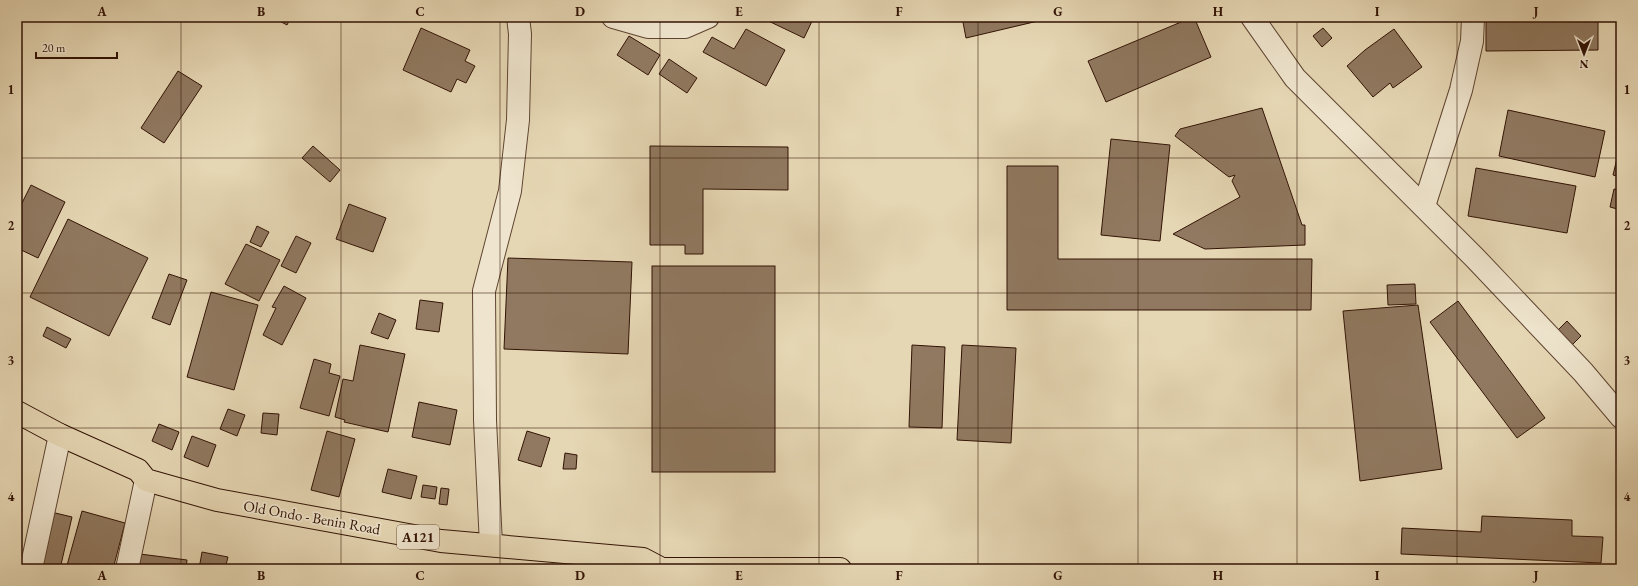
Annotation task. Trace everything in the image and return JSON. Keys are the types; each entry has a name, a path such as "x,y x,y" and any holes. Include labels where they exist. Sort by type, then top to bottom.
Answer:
{"main road":[{"name":"Old Ondo - Benin Road","path":"17,412 60,435 138,470 146,480 217,500 441,541 643,559 662,569 840,569"}],"street":[{"path":"491,545 485,420 484,290 510,191 518,120 520,34 518,17"},
{"path":"613,17 648,27 685,27 708,17"},
{"path":"1252,17 1295,78 1424,206 1578,366 1621,417"},
{"path":"1424,206 1461,90 1472,41 1473,17"},
{"path":"31,569 60,435"},
{"path":"127,569 146,480"}],"building":[{"path":"272,17 291,17 287,25"},
{"path":"760,17 814,17 804,38"},
{"path":"962,17 1055,17 966,38"},
{"path":"1193,17 1211,57 1106,102 1088,61"},
{"path":"1486,17 1598,17 1598,50 1486,51"},
{"path":"421,28 470,50 465,61 475,66 466,83 457,79 451,92 403,70"},
{"path":"1323,28 1332,38 1322,47 1313,36"},
{"path":"746,29 785,50 766,86 703,52 712,37 734,49"},
{"path":"1394,29 1422,67 1393,88 1390,83 1373,97 1347,66 1365,50"},
{"path":"629,36 660,55 648,75 617,55"},
{"path":"669,59 697,78 687,93 659,74"},
{"path":"178,71 202,86 164,143 141,128"},
{"path":"1262,108 1302,225 1305,225 1305,245 1205,249 1173,234 1240,197 1232,181 1235,175 1229,177 1175,136 1180,129"},
{"path":"1508,110 1605,131 1595,177 1499,156"},
{"path":"1111,139 1170,145 1160,241 1101,235"},
{"path":"1621,142 1621,177 1613,175"},
{"path":"313,146 340,170 330,182 302,158"},
{"path":"650,146 788,147 788,190 703,189 703,254 685,254 685,245 650,245"},
{"path":"1007,166 1058,166 1058,259 1312,259 1311,310 1007,310"},
{"path":"1476,168 1576,186 1567,233 1468,216"},
{"path":"31,185 65,202 38,258 17,248 17,213"},
{"path":"1614,189 1621,190 1621,210 1610,207"},
{"path":"349,204 386,218 373,252 336,239"},
{"path":"68,219 148,258 109,336 30,297"},
{"path":"257,226 269,232 261,247 250,242"},
{"path":"296,236 311,243 296,273 281,266"},
{"path":"246,244 280,260 259,301 225,284"},
{"path":"508,258 632,262 628,354 504,349"},
{"path":"652,266 775,266 775,472 652,472"},
{"path":"169,274 187,280 170,325 152,318"},
{"path":"1415,284 1416,304 1388,305 1387,285"},
{"path":"284,286 306,298 282,345 263,335 276,308 272,307"},
{"path":"211,292 258,305 234,390 187,377"},
{"path":"420,300 443,303 439,332 416,329"},
{"path":"1458,301 1545,418 1517,438 1430,322"},
{"path":"1418,305 1442,469 1360,481 1343,311"},
{"path":"379,313 396,320 388,339 371,333"},
{"path":"1567,321 1581,336 1572,345 1558,330"},
{"path":"47,327 71,339 66,348 43,336"},
{"path":"360,345 405,354 388,432 344,422 345,420 335,417 343,379 353,381"},
{"path":"912,345 945,347 942,428 909,427"},
{"path":"962,345 1016,348 1011,443 957,440"},
{"path":"314,359 331,364 329,373 340,376 329,416 300,408"},
{"path":"419,402 457,410 450,445 412,437"},
{"path":"228,409 245,415 237,436 220,429"},
{"path":"263,413 279,414 277,435 261,433"},
{"path":"159,424 179,432 172,450 152,441"},
{"path":"327,431 355,439 339,497 311,490"},
{"path":"527,431 550,438 541,467 518,460"},
{"path":"192,436 216,445 208,467 184,457"},
{"path":"565,453 577,455 576,469 563,469"},
{"path":"388,469 417,476 411,499 382,492"},
{"path":"423,485 437,487 435,499 421,497"},
{"path":"441,488 449,489 447,505 439,504"},
{"path":"82,511 125,523 113,569 66,569"},
{"path":"51,512 72,517 60,569 38,569"},
{"path":"1482,516 1572,520 1572,536 1603,537 1601,563 1401,554 1402,528 1481,532"},
{"path":"202,552 228,557 225,569 199,569"},
{"path":"140,554 187,560 186,569 138,569"}]}
